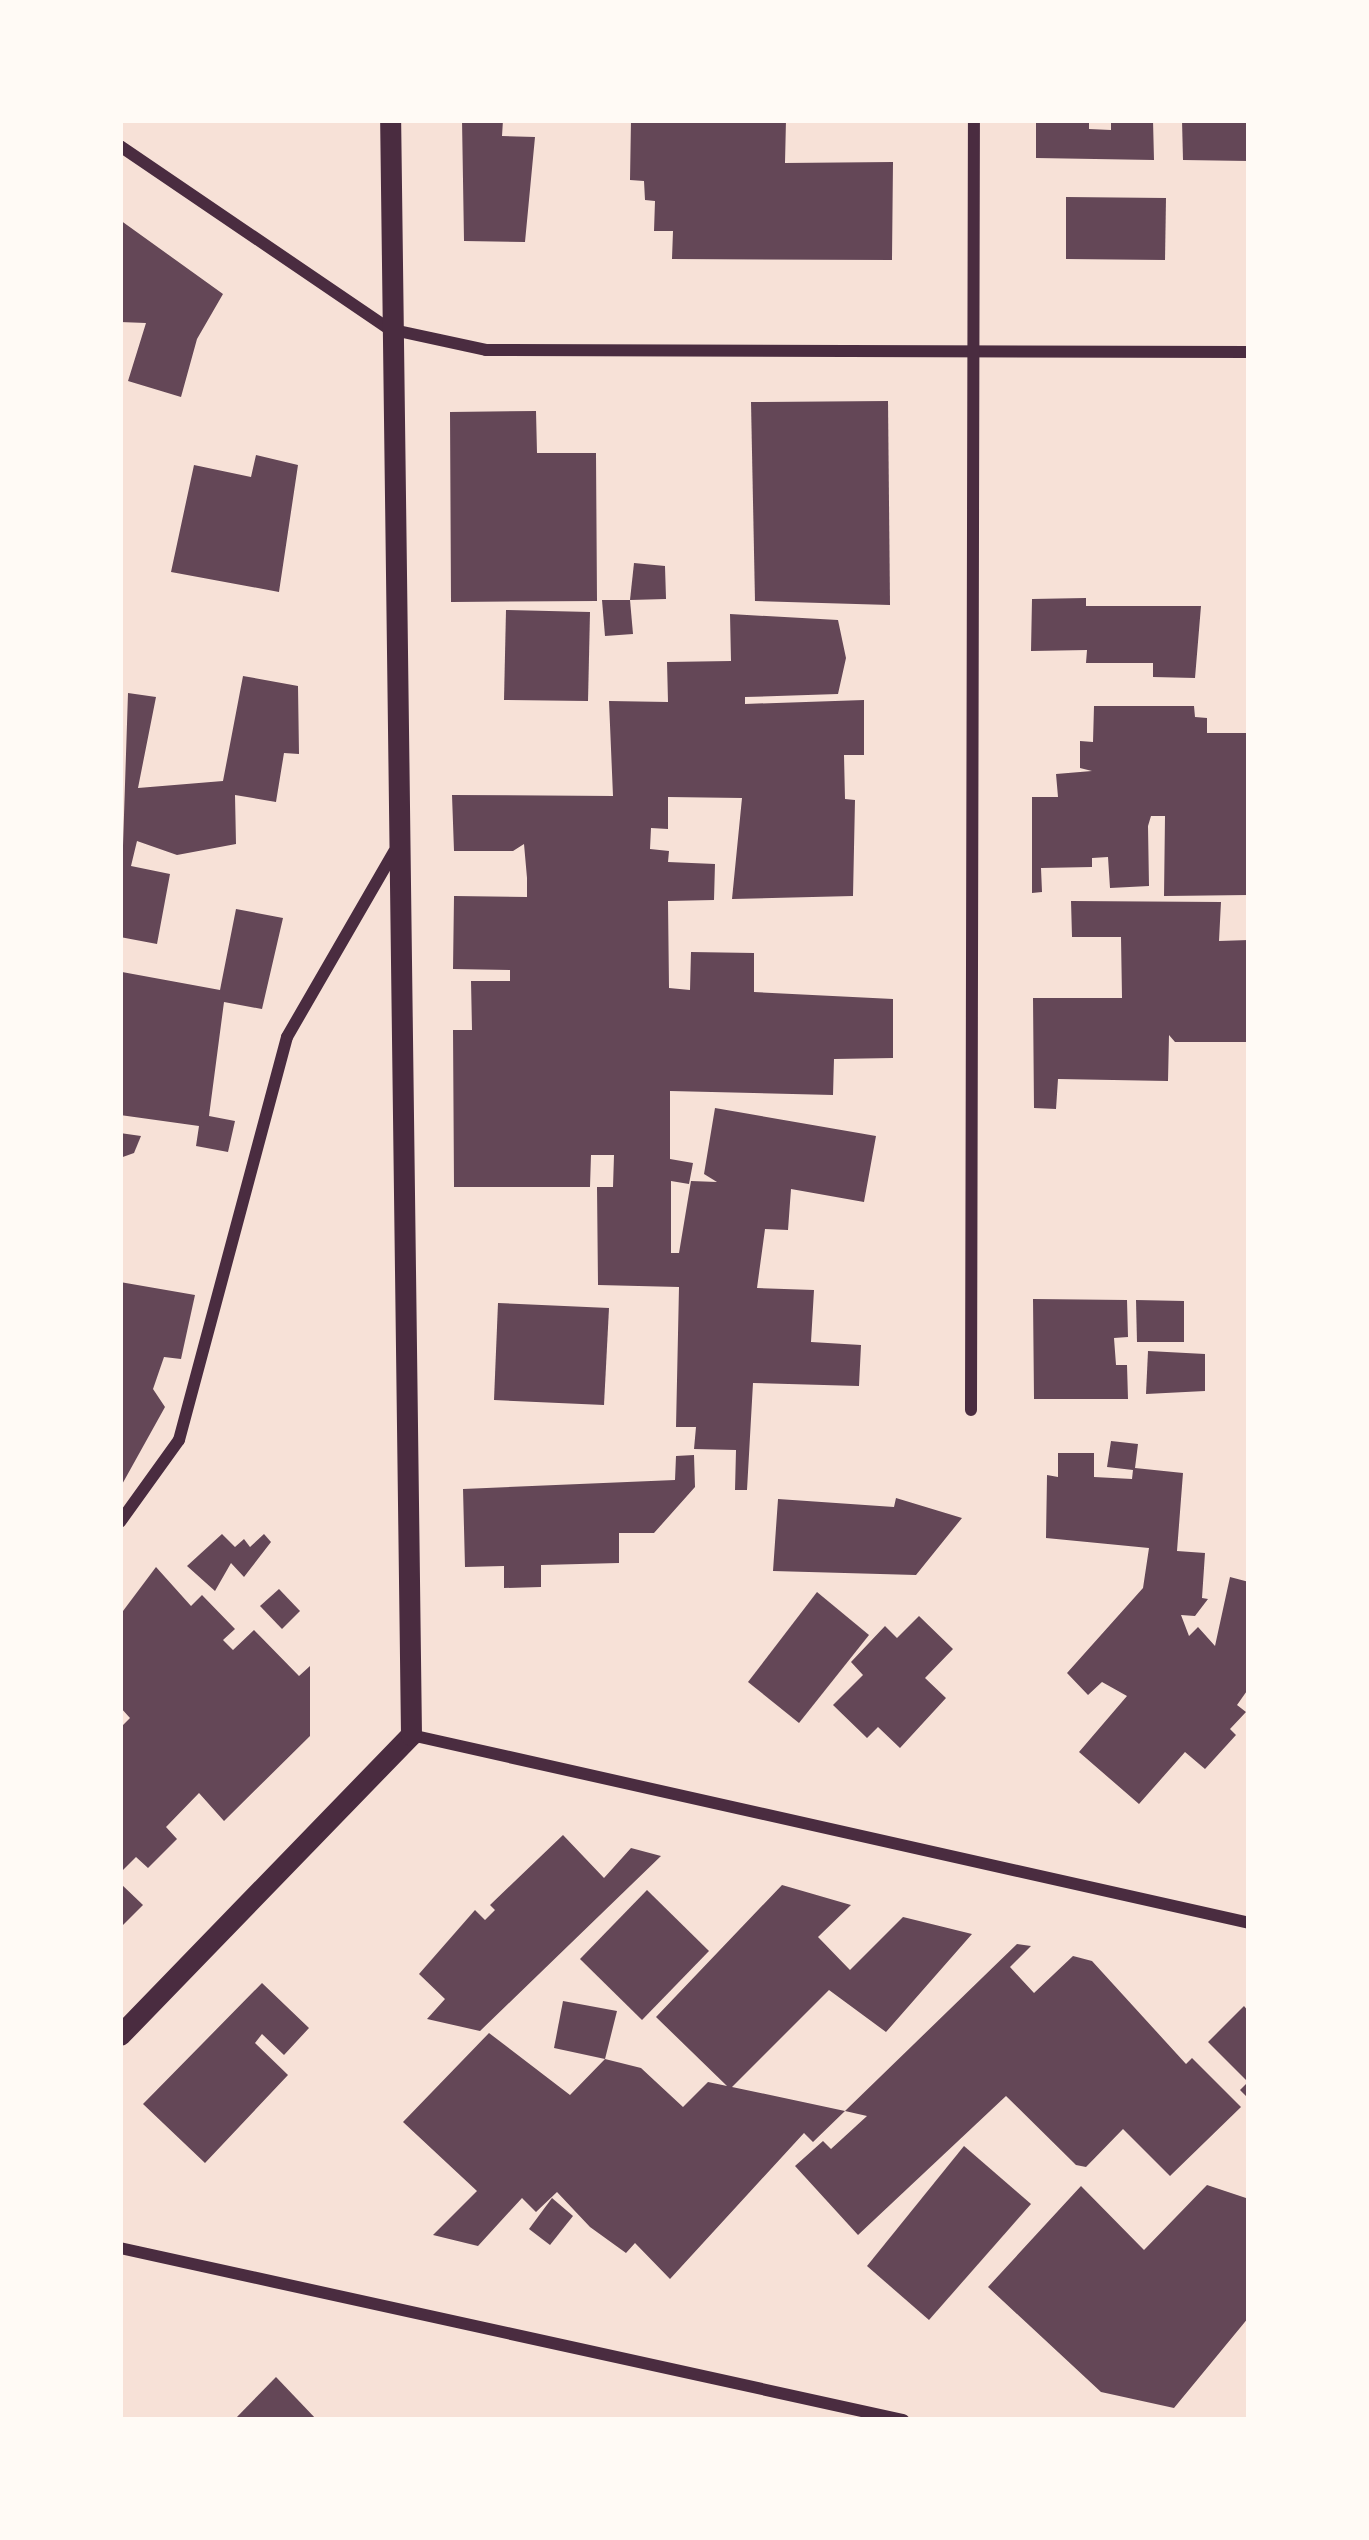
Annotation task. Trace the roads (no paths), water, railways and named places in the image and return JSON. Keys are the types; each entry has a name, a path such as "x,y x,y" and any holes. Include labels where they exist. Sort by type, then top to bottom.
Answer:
{"street":[{"path":"120,2035 411,1736 394,852 391,120"},
{"path":"971,1410 974,120"},
{"path":"120,146 389,329 486,350 974,355 1249,352"},
{"path":"120,1522 179,1440 287,1037 394,852"},
{"path":"411,1736 1249,1923"},
{"path":"120,2248 903,2420"}]}
